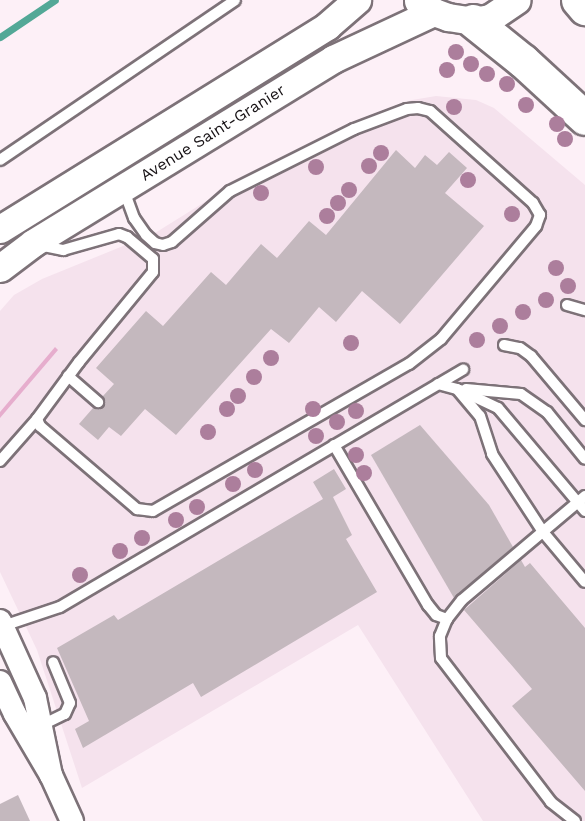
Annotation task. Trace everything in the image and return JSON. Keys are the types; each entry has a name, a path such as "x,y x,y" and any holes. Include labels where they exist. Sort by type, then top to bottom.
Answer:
{"highway":[{"path":"578,0 585,8"},
{"path":"472,21 523,61 585,118"}],"street":[{"name":"Avenue Saint-Granier","path":"0,229 317,32 357,0"},
{"path":"425,6 472,21 489,18 518,0"},
{"name":"Avenue Saint-Granier","path":"0,268 33,243 122,188 333,59 425,6"},
{"path":"1,625 35,698 51,775"},
{"path":"0,682 15,714 51,775 72,821"}],"lane":[{"path":"0,160 235,0"},
{"path":"37,419 40,426 137,509 153,511 417,358 441,339 536,226 540,215 533,203 430,111 418,108 407,109 354,129 230,191 172,242 163,245 156,243 146,235 134,218 122,188"},
{"path":"0,461 37,419 68,376 153,272 153,259 127,237 119,234 63,250 33,243"},
{"path":"567,306 585,310"},
{"path":"504,345 520,348 531,356 585,420"},
{"path":"1,625 60,607 463,370"},
{"path":"68,376 98,402"},
{"path":"438,384 457,389 498,408 583,503 543,532 462,600 447,619 440,636 441,658 551,802 575,821"},
{"path":"457,389 521,394 547,412 585,459"},
{"path":"457,389 480,416 492,454 543,532 585,582"},
{"path":"334,445 428,605 436,615 447,619"},
{"path":"42,725 65,714 70,703 53,662"}],"shaded area":[{"path":"436,96 476,100 494,108 585,185 585,821 483,821 358,625 82,788 37,650 0,572 0,311 14,295 42,279 155,233 240,180 377,113 412,100"},
{"path":"55,347 58,350 0,418 0,412"}],"building":[{"path":"396,150 415,168 425,155 437,165 449,152 467,168 445,193 484,226 400,324 362,291 336,322 319,307 289,343 271,329 176,435 145,409 121,436 109,427 98,440 79,424 93,408 100,409 104,406 103,396 114,384 96,368 146,311 163,326 211,272 226,285 261,244 277,258 309,221 326,235"},
{"path":"420,425 489,505 513,547 454,598 371,455"},
{"path":"334,469 346,489 333,497 352,535 346,539 377,592 201,697 193,683 83,748 75,729 89,721 57,648 114,615 118,620 323,499 313,482"},
{"path":"521,560 525,567 530,563 585,628 585,791 512,706 532,689 464,610"},
{"path":"18,795 30,821 0,821 0,804"}],"waterway":[{"path":"0,37 55,0"}]}
